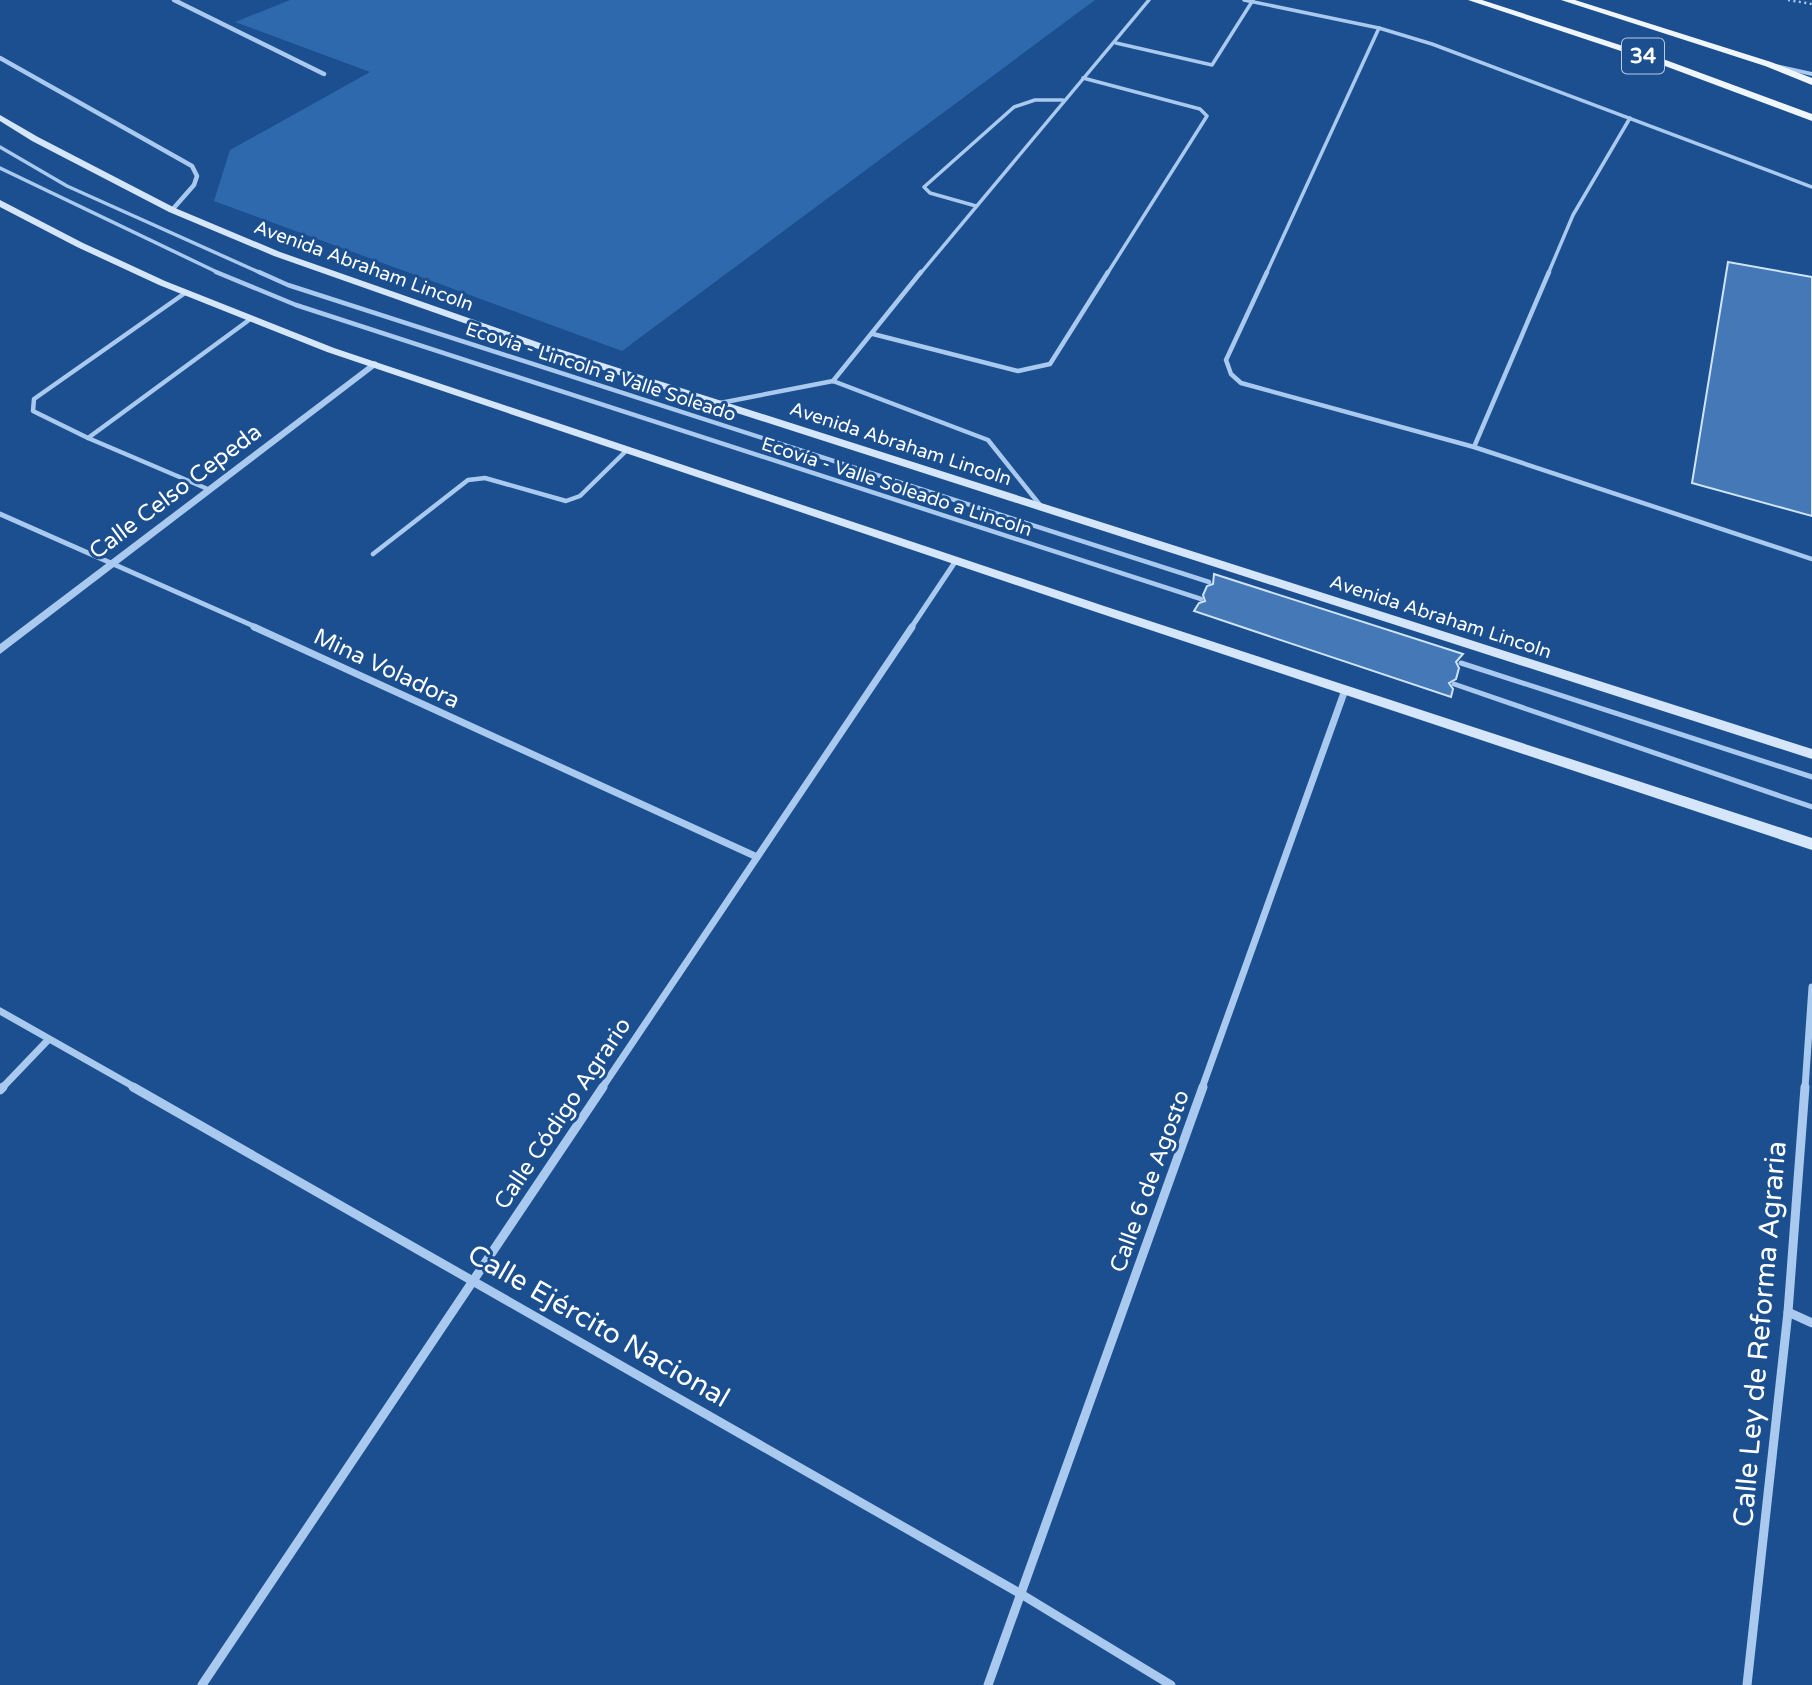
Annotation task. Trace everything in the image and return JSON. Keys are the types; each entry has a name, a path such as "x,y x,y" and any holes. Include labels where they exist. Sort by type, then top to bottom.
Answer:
{"main road":[{"name":"34","path":"1472,0 1660,61 1812,118"},
{"name":"34","path":"1566,0 1768,64 1812,82"},
{"name":"Avenida Abraham Lincoln","path":"0,117 35,139 172,210 277,254 510,336 1812,754"},
{"path":"0,203 72,244 249,320 956,562 1812,844"}],"street":[{"path":"174,0 324,74"},
{"path":"0,58 192,166 197,176 194,185 172,210"},
{"path":"1768,64 1812,74"},
{"name":"Calle Celso Cepeda","path":"0,650 374,364"},
{"name":"Mina Voladora","path":"0,514 113,562 757,857"},
{"name":"Calle Código Agrario","path":"202,1685 956,562"},
{"name":"Calle 6 de Agosto","path":"988,1685 1345,690"},
{"name":"Calle Ley de Reforma Agraria","path":"1747,1685 1788,1312 1812,987"},
{"name":"Calle Ejército Nacional","path":"0,1011 474,1279 1021,1594 1171,1685"},
{"path":"0,1090 48,1040"},
{"path":"1788,1312 1812,1323"}],"lane":[{"path":"833,381 1063,100 1116,43 1149,0"},
{"path":"1244,0 1379,28 1432,44 1812,187"},
{"path":"1116,43 1212,65 1252,1"},
{"path":"1379,28 1226,360 1227,371 1238,382 1251,388 1474,447 1812,559"},
{"path":"873,334 1018,371 1050,364 1207,116 1200,108 1083,78"},
{"path":"976,206 930,193 925,187 927,182 1014,107 1034,100 1063,100"},
{"path":"1474,447 1573,215 1630,118"},
{"name":"Ecovía - Lincoln a Valle Soleado","path":"0,147 67,186 288,285 1209,582"},
{"name":"Ecovía - Valle Soleado a Lincoln","path":"0,168 187,260 296,305 1200,599"},
{"path":"185,293 34,399 31,406 33,411 88,438 209,490"},
{"path":"88,438 249,320"},
{"path":"717,403 833,381 988,440 1040,505"},
{"path":"373,554 436,502 468,480 485,478 566,501 580,496 627,450"},
{"path":"1461,663 1812,777"},
{"path":"1454,684 1812,807"}],"path":[{"path":"1788,0 1812,4"}],"shaded area":[{"path":"290,0 1095,0 622,351 214,201 230,150 370,72 235,22"}],"building":[{"path":"1728,262 1812,277 1812,516 1692,483"},
{"path":"1214,574 1463,654 1456,662 1459,668 1456,679 1449,683 1453,689 1451,697 1194,611 1199,603 1205,601 1203,595 1207,586 1213,584"}]}
